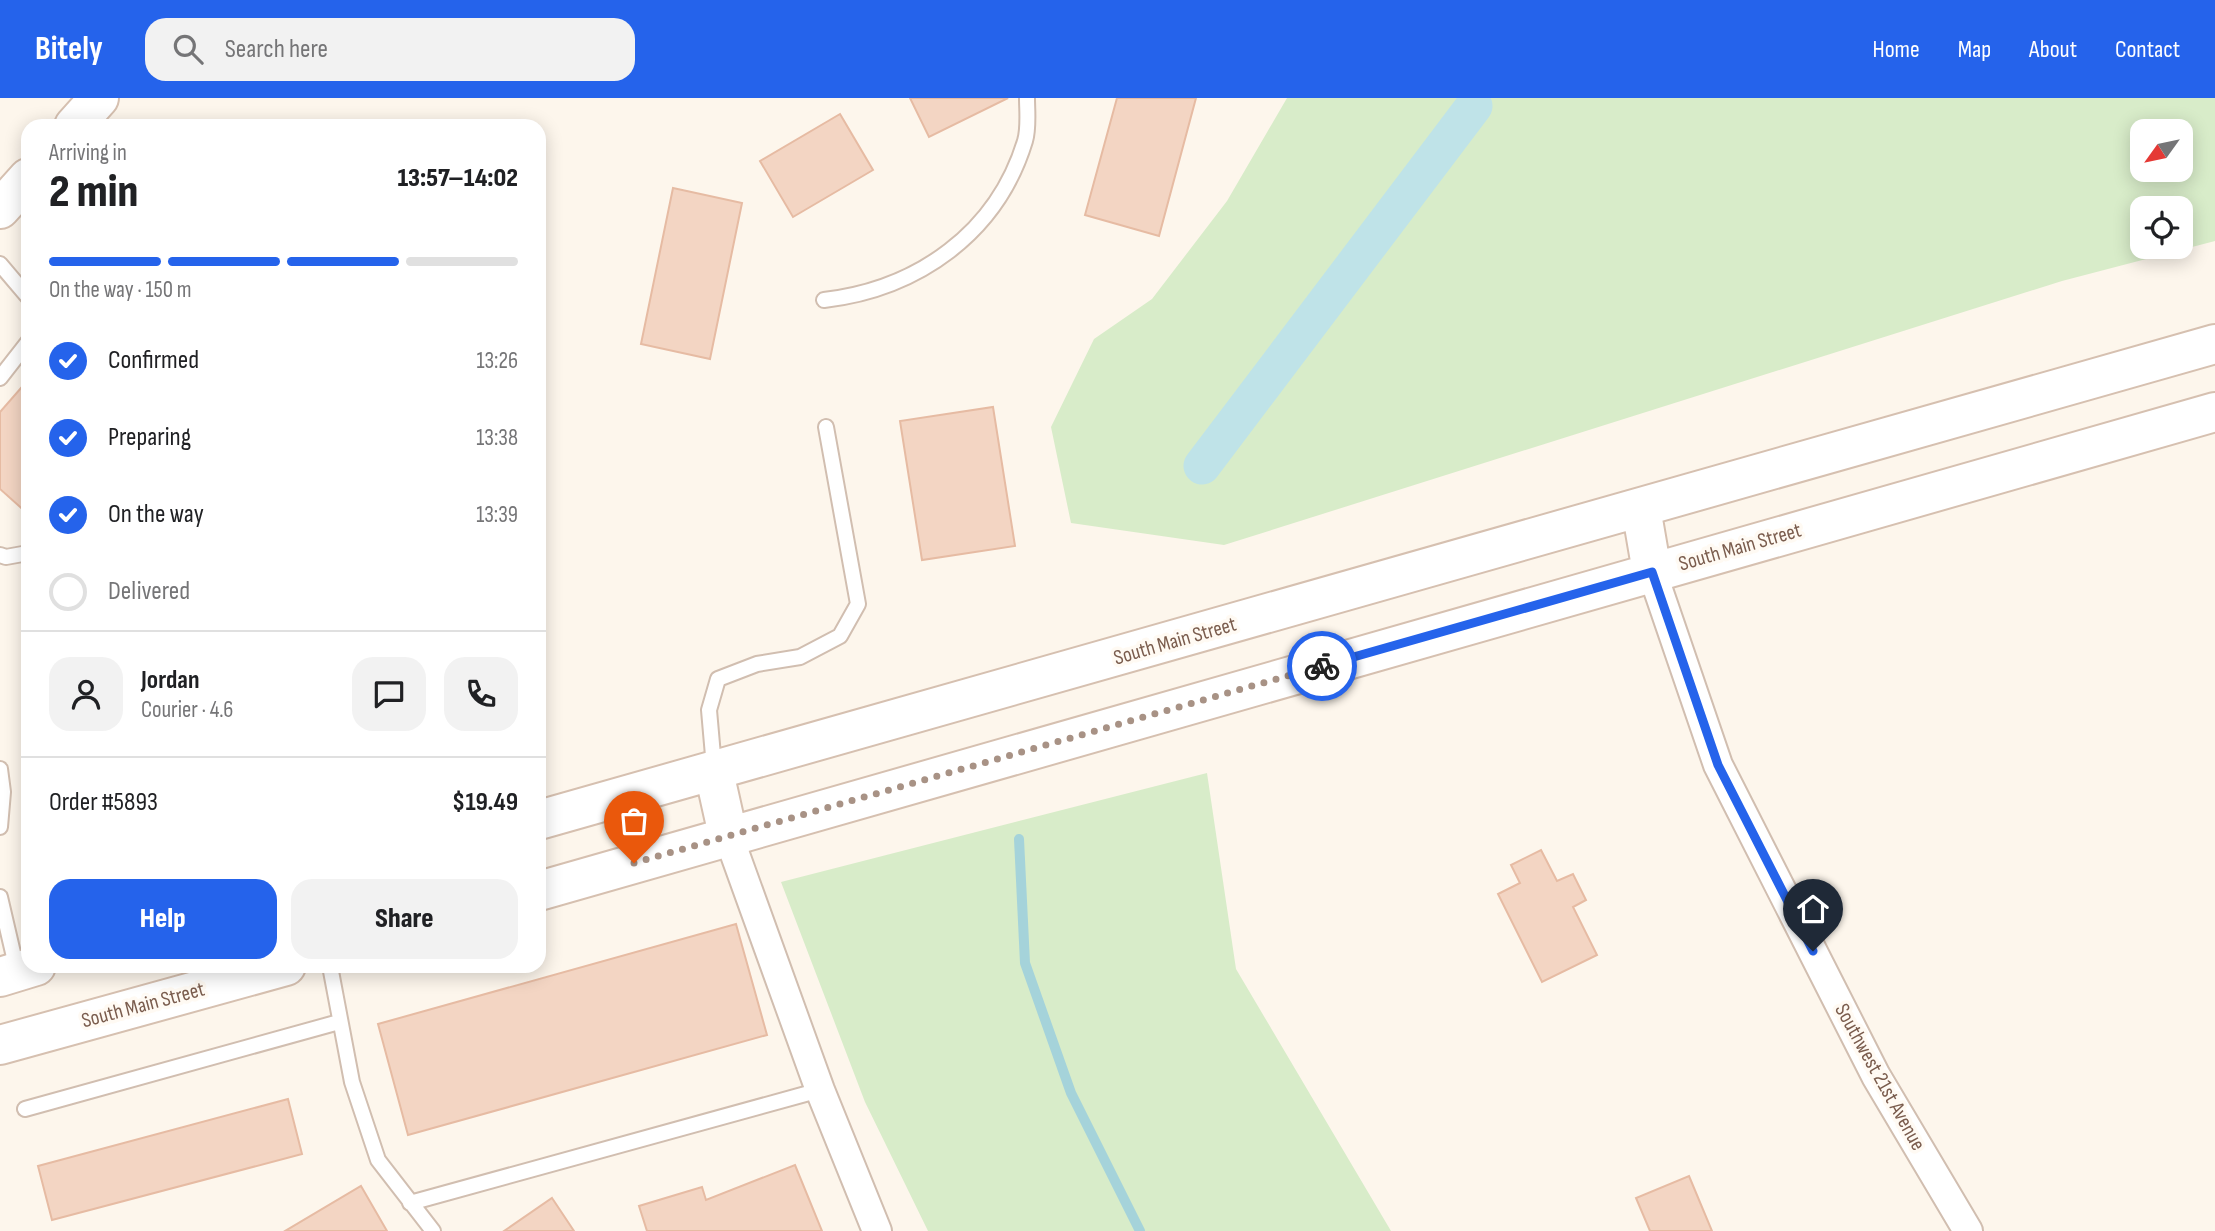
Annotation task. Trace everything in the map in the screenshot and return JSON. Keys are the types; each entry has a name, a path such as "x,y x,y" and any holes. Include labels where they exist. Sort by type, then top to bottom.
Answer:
{"main road":[{"path":"81,119 99,98"},
{"path":"0,209 21,186"},
{"name":"South Main Street","path":"546,818 2215,344"},
{"name":"South Main Street","path":"546,889 2215,412"},
{"path":"1641,508 1652,572"},
{"path":"714,772 729,835"},
{"name":"South Main Street","path":"0,1045 261,973"}],"street":[{"name":"Southwest 21st Avenue","path":"1652,572 1718,765 1876,1076 1968,1231"},
{"path":"729,835 820,1090 877,1231"}],"lane":[{"path":"824,300 844,298 920,273 966,237 1001,198 1026,138 1027,98"},
{"path":"0,264 21,289"},
{"path":"0,378 21,351"},
{"path":"714,772 709,710 718,679 757,664 800,657 840,636 858,604 826,427"},
{"path":"0,555 6,557 21,554"},
{"path":"0,769 3,792 0,827"},
{"path":"0,897 18,971"},
{"path":"331,973 352,1082 378,1160 433,1231"},
{"path":"25,1109 339,1022"},
{"path":"410,1203 820,1090"}],"green space":[{"path":"1287,98 2215,98 2215,241 2193,247 2193,196 2130,196 2130,259 2146,259 2062,281 1224,545 1071,523 1051,427 1094,339 1152,299 1227,201"},
{"path":"1207,773 1236,969 1391,1231 928,1231 865,1102 781,882"}],"building":[{"path":"910,98 1008,98 929,137"},
{"path":"1117,98 1196,98 1159,236 1085,215"},
{"path":"840,114 873,170 793,217 760,161"},
{"path":"673,188 742,203 710,359 641,344"},
{"path":"21,388 21,508 0,489 0,412"},
{"path":"993,407 1015,546 922,560 900,421"},
{"path":"1541,850 1557,881 1573,874 1586,900 1573,907 1597,955 1542,982 1498,894 1520,883 1511,865"},
{"path":"736,924 767,1035 408,1135 378,1024"},
{"path":"288,1099 302,1154 52,1220 38,1166"},
{"path":"795,1165 822,1231 647,1231 639,1206 702,1187 706,1200"},
{"path":"1689,1176 1712,1231 1650,1231 1636,1198"},
{"path":"361,1186 387,1231 285,1231"},
{"path":"552,1198 574,1231 504,1231"}],"waterway":[{"path":"1474,106 1478,98"},
{"path":"1202,466 1474,106"},
{"path":"1019,839 1025,963 1071,1093 1140,1231"}],"way so far":[{"path":"634,863 1322,666"}],"route":[{"path":"1322,666 1652,572 1718,765 1813,951"}]}
